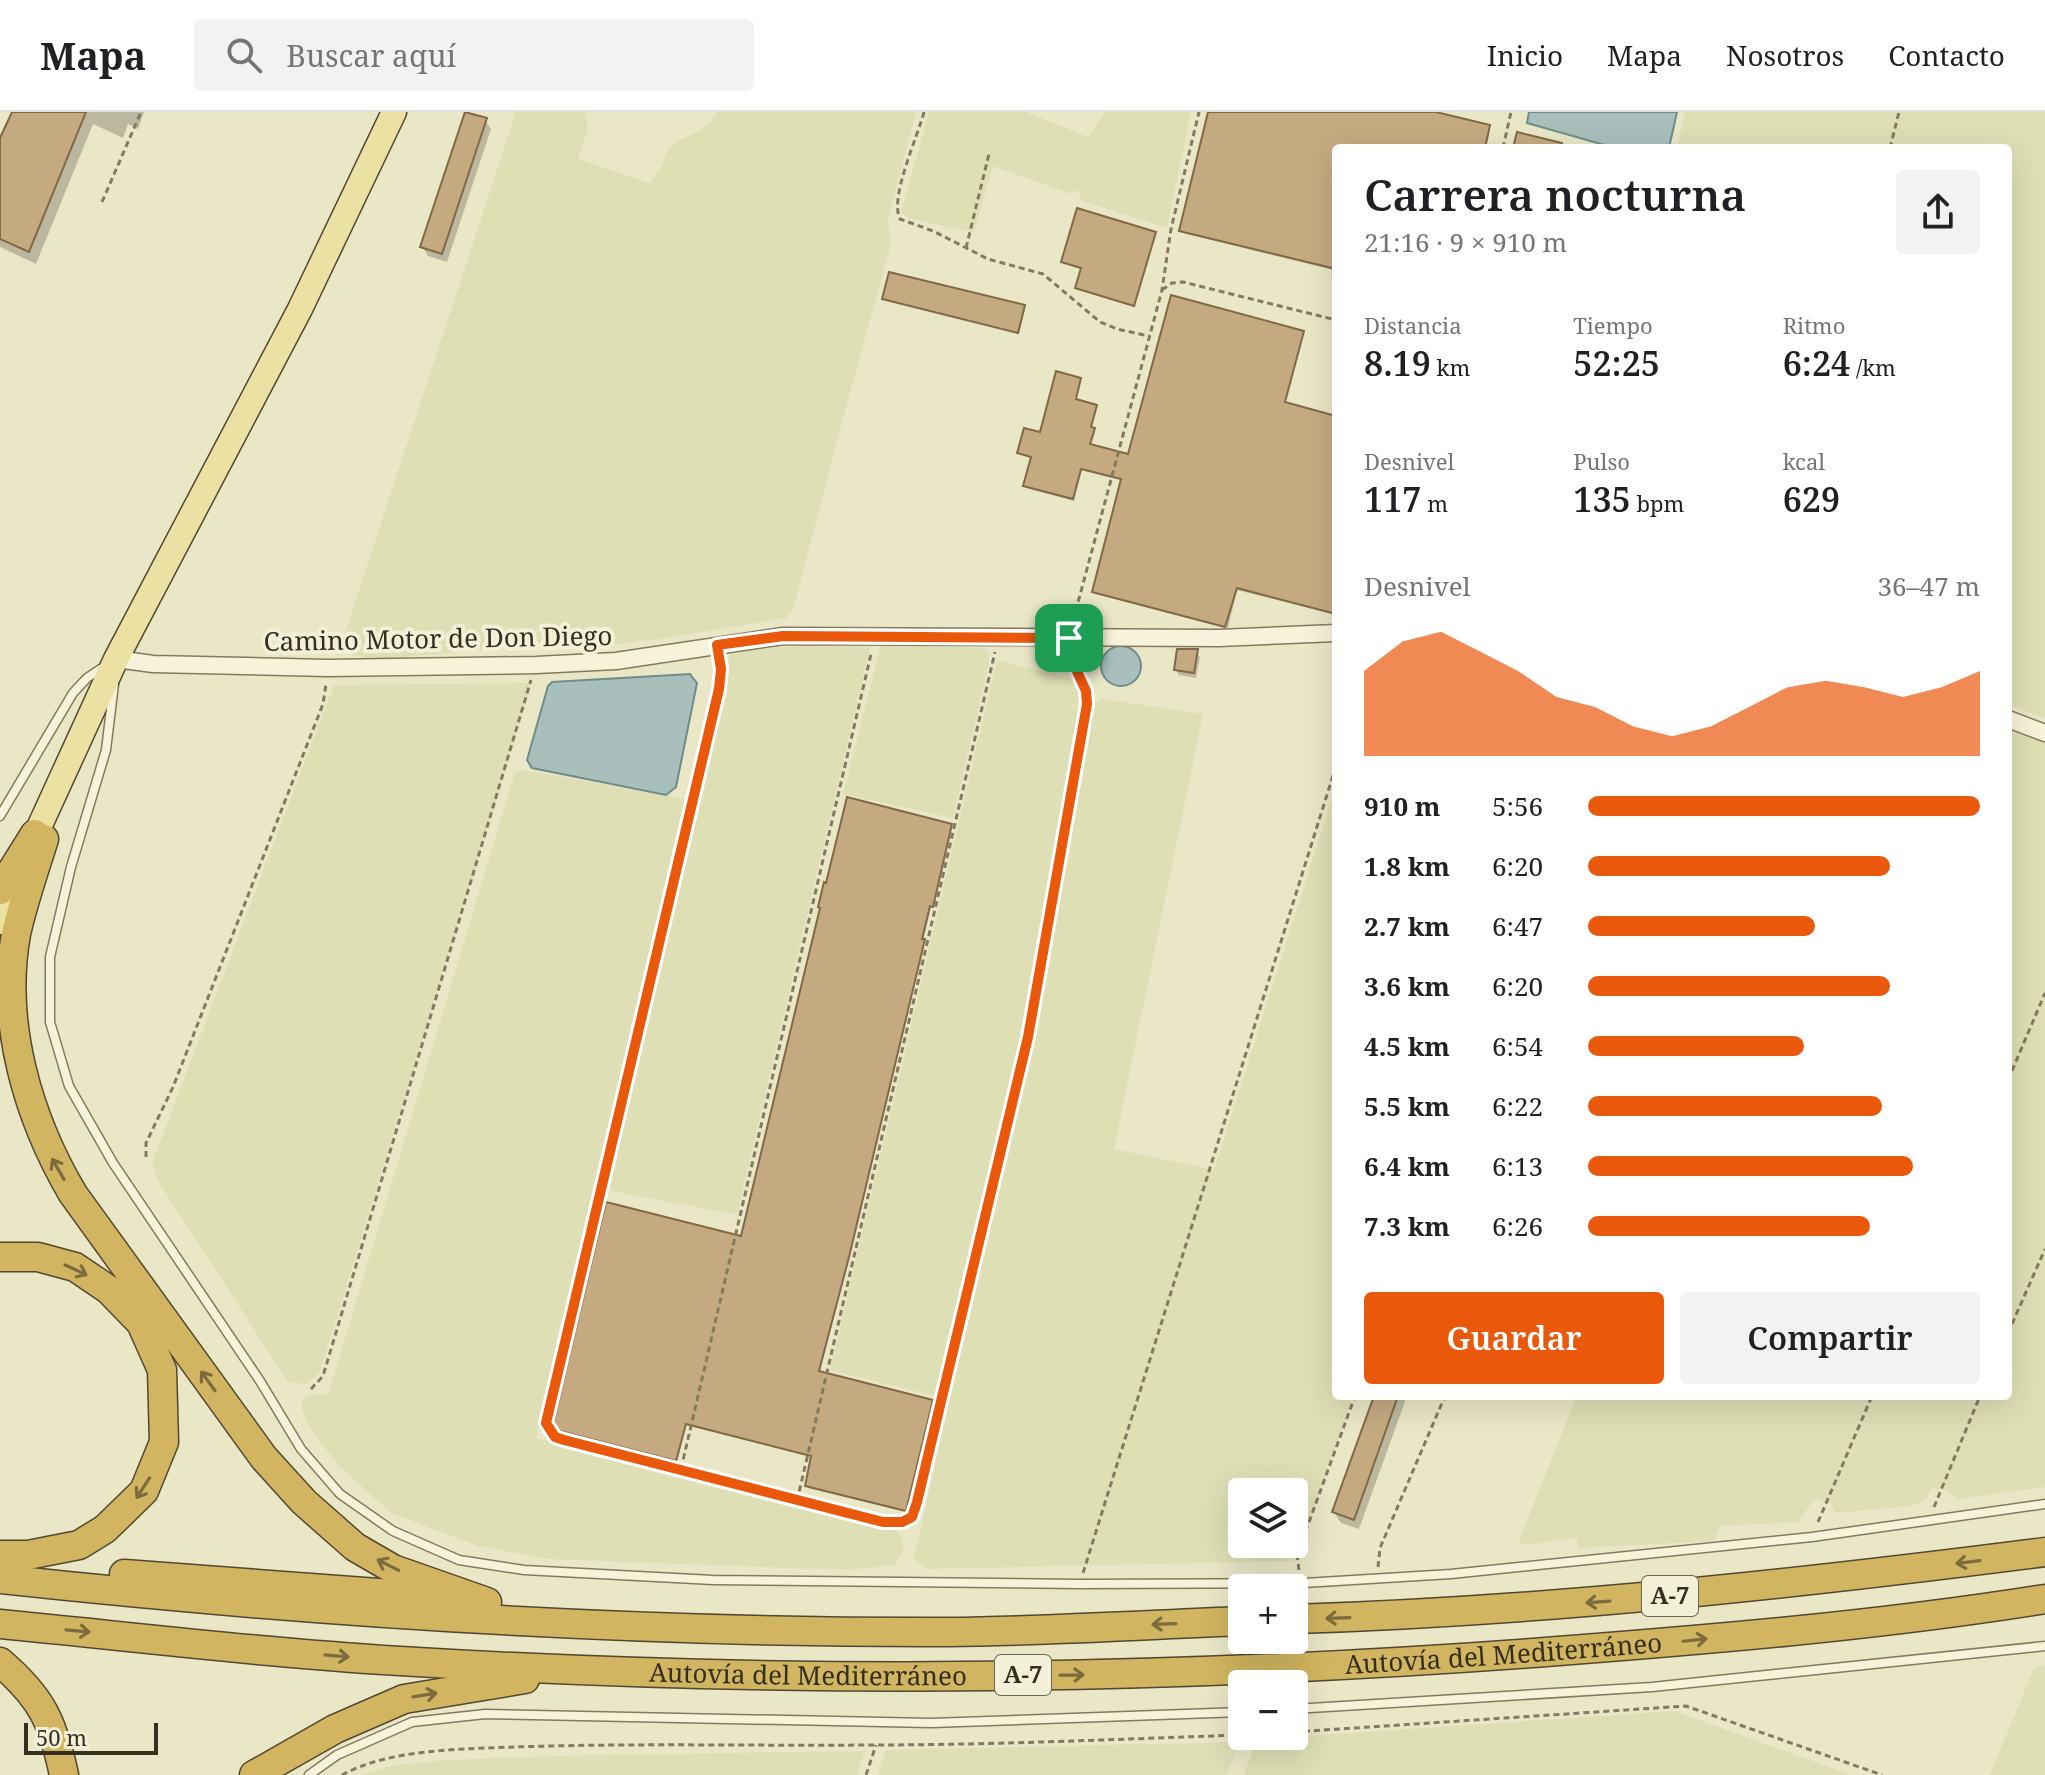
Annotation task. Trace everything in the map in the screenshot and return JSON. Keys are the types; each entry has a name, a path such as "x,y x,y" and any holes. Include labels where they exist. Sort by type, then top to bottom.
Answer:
{"highway":[{"path":"0,890 40,836"},
{"path":"40,836 15,936 9,992 16,1049 34,1115 52,1158 73,1194 264,1458 304,1502 355,1547 393,1569 487,1602"},
{"path":"0,1257 38,1257 75,1267 109,1290 141,1323 162,1370 164,1442 144,1491 105,1529 79,1545 28,1555 0,1555"},
{"name":"Autovía del Mediterráneo","path":"1308,1619 1617,1601 1827,1580 2045,1552"},
{"path":"0,1564 612,1610 1047,1618 1126,1625"},
{"name":"Autovía del Mediterráneo","path":"0,1579 194,1599 597,1626 950,1632 1228,1621"},
{"name":"Autovía del Mediterráneo","path":"0,1624 396,1661 585,1670 838,1675 1236,1672 1670,1643 1883,1621 2045,1599"},
{"path":"0,1662 35,1697 56,1734 64,1775"},
{"path":"254,1775 335,1729 404,1699 585,1670"}],"main road":[{"path":"0,922 116,659 300,309 394,112"},
{"path":"0,951 40,836"}],"street":[{"name":"Camino Motor de Don Diego","path":"116,659 153,664 328,668 536,665 616,661 783,636 1219,638 1332,633"},
{"path":"2012,721 2045,733"}],"lane":[{"path":"0,816 73,693 87,678 116,659"},
{"path":"116,659 106,750 71,867 50,957 50,1022 69,1086 113,1163 260,1381 301,1449 340,1494 393,1531 459,1560 524,1570 713,1580 1228,1583"},
{"path":"1308,1582 1451,1574 1812,1537 2045,1504"},
{"path":"1308,1708 1652,1687 2045,1646"},
{"path":"309,1775 337,1755 412,1722 485,1714 931,1723 1228,1712"}],"path":[{"path":"102,202 141,112"},
{"path":"924,112 899,194 897,213 900,219 933,231 988,259 1043,274 1100,322 1150,336"},
{"path":"717,645 721,669 719,689 546,1423 555,1437 797,1501 883,1522 902,1522 912,1517 917,1502 1028,1037 1087,704 1086,691 1075,667 1069,638 1162,290 1171,229 1199,112"},
{"path":"1504,144 1511,112"},
{"path":"1891,144 1899,112"},
{"path":"965,249 989,154"},
{"path":"1162,290 1172,283 1183,282 1332,319"},
{"path":"681,1469 876,636"},
{"path":"797,1501 999,637"},
{"path":"311,1389 323,1376 536,665"},
{"path":"146,1157 146,1143 173,1087 323,704 328,668"},
{"path":"1079,1584 1332,779"},
{"path":"2012,1071 2045,993"},
{"path":"2012,1324 2045,1249"},
{"path":"1299,1574 1297,1555 1354,1400"},
{"path":"1377,1578 1380,1548 1443,1400"},
{"path":"1812,1537 1870,1400"},
{"path":"1929,1521 1939,1490 1978,1400"},
{"path":"1308,1731 1686,1706 1882,1775"},
{"path":"342,1775 357,1767 411,1755 481,1749 876,1745 1228,1735"},
{"path":"866,1775 876,1745"}],"green space":[{"path":"516,112 585,112 588,129 578,159 649,183 660,170 668,149 709,124 717,112 916,112 888,220 891,244 793,610 786,618 586,648 511,648 374,659 350,654 345,647 343,639"},
{"path":"929,112 1026,112 1088,137 1105,112 1191,112 1167,228 1082,201 1078,189 1072,194 993,166 974,233 908,218 901,212"},
{"path":"1685,112 2045,112 2045,718 2012,706 2012,144 1678,144"},
{"path":"806,645 870,647 737,1215 607,1190 730,655 762,648"},
{"path":"881,645 983,648 988,651 989,663 953,818 843,794"},
{"path":"997,660 1073,679 1080,690 1083,705 1023,1034 939,1397 830,1370"},
{"path":"532,683 320,1372 306,1384 288,1382 158,1181 152,1163 334,685"},
{"path":"1102,699 1203,714 1114,1149 1214,1170 1332,799 1332,1400 1352,1400 1308,1526 1308,1478 1228,1478 1228,1558 1297,1558 1296,1561 926,1569 914,1559 1034,1022 1094,703"},
{"path":"2012,726 2045,739 2045,1487 1958,1499 1949,1491 1932,1488 1925,1501 1912,1506 1835,1513 1831,1504 1816,1497 1798,1522 1720,1526 1714,1541 1578,1548 1577,1538 1524,1545 1519,1540 1575,1400 2012,1400"},
{"path":"523,770 685,799 536,1438 896,1529 904,1549 895,1565 849,1570 549,1559 478,1546 391,1513 339,1466 312,1431 302,1410 302,1400 314,1394 328,1395 515,772"},
{"path":"2045,1665 2045,1775 1990,1775 2034,1668"},
{"path":"1674,1711 1851,1775 1244,1775 1253,1750 1308,1750 1308,1736"},
{"path":"1228,1742 1228,1750 1236,1750 1227,1775 878,1775 886,1750"},
{"path":"865,1751 857,1775 361,1775 394,1765 445,1760"}],"water":[{"path":"1529,112 1677,112 1670,144 1601,144 1527,123"},
{"path":"1121,646 1135,652 1141,666 1135,680 1121,686 1107,680 1101,666 1107,652"},
{"path":"690,674 697,683 676,787 666,795 532,768 527,760 548,686 552,682"}],"building":[{"path":"12,112 86,112 29,252 0,239 0,138"},
{"path":"465,112 487,118 442,254 420,247"},
{"path":"1208,112 1436,112 1490,125 1486,144 1332,144 1332,268 1179,231"},
{"path":"1517,132 1562,143 1562,144 1514,144"},
{"path":"1077,208 1156,232 1134,306 1075,288 1081,268 1061,262"},
{"path":"889,272 1025,305 1018,333 882,299"},
{"path":"1171,295 1304,331 1285,402 1332,415 1332,613 1237,588 1225,627 1092,592 1121,479 1081,469 1073,499 1023,486 1031,457 1017,453 1024,428 1040,432 1056,371 1081,378 1076,399 1097,405 1090,444 1128,454"},
{"path":"1177,649 1198,649 1194,673 1174,670"},
{"path":"847,797 952,824 819,1371 933,1400 906,1511 805,1486 811,1456 686,1424 676,1461 552,1429 606,1202 741,1236 824,882"},
{"path":"1373,1400 1397,1400 1354,1520 1332,1512"}],"route":[{"path":"783,636 1069,638 1075,667 1086,691 1087,704 1028,1037 912,1517 902,1522 883,1522 555,1437 546,1423 719,689 721,669 717,645 783,636"}]}
